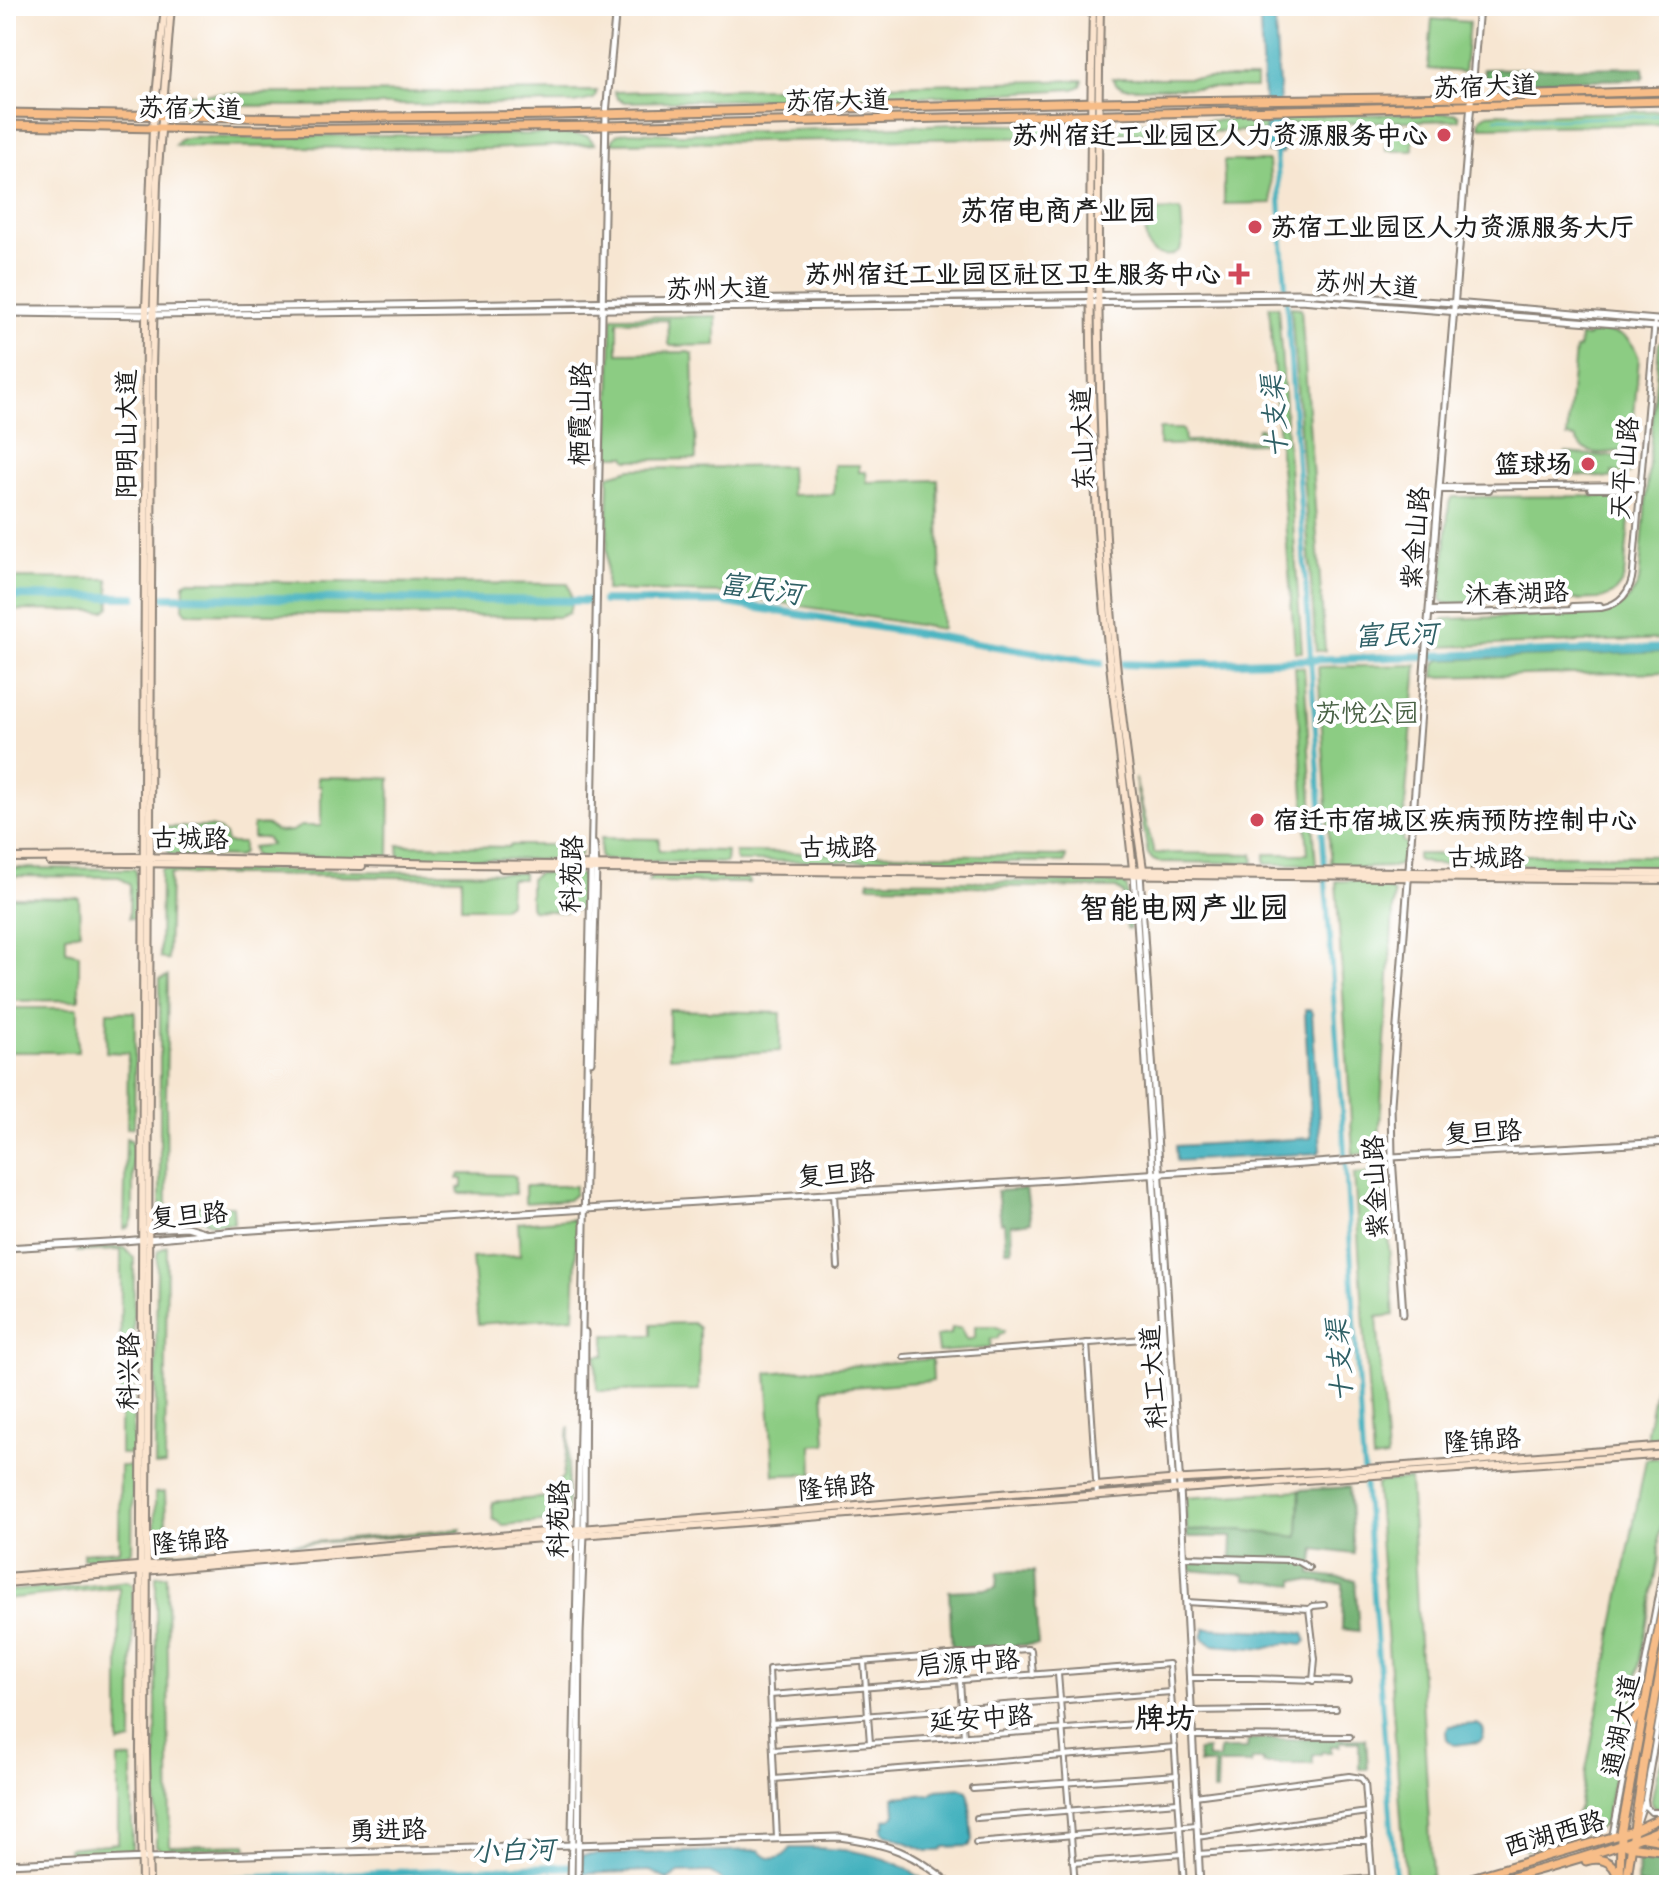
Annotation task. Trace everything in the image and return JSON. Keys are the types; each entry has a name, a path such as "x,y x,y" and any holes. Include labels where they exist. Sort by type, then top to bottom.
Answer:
{"main road":[{"name":"阳明山大道","path":"147,860 150,312 156,128 165,6"},
{"name":"阳明山大道","path":"157,116 171,6"},
{"name":"东山大道","path":"1093,6 1094,299 1107,555 1137,872"},
{"name":"东山大道","path":"1095,102 1100,6"},
{"name":"苏宿大道","path":"6,125 275,130 606,126 1260,112 1669,91"},
{"name":"苏宿大道","path":"6,113 315,118 1260,99 1669,101"},
{"name":"古城路","path":"6,860 1669,877"},
{"name":"科兴路","path":"147,860 144,1858 149,1885"},
{"name":"隆锦路","path":"581,1531 1176,1489 1669,1446"},
{"name":"隆锦路","path":"1386,1470 1669,1454"},
{"name":"隆锦路","path":"6,1577 144,1568 1096,1486 1339,1474"},
{"name":"隆锦路","path":"6,1583 144,1568"},
{"name":"通湖大道","path":"1619,1885 1621,1834 1669,1574"},
{"name":"通湖大道","path":"1626,1885 1669,1623"},
{"path":"1657,1690 1666,1673"},
{"path":"1634,1722 1646,1696"},
{"name":"西湖西路","path":"1447,1885 1633,1831 1669,1812"},
{"name":"西湖西路","path":"1483,1885 1632,1844 1669,1826"},
{"path":"1633,1831 1642,1838 1669,1842"},
{"path":"1632,1844 1669,1851"},
{"path":"1525,1874 1599,1859 1614,1867 1619,1885"},
{"name":"科兴路","path":"142,1885 145,1869"}],"street":[{"name":"栖霞山路","path":"593,823 606,114 616,6"},
{"name":"紫金山路","path":"1403,1314 1391,1104 1479,6"},
{"name":"苏州大道","path":"150,312 603,302 1300,296 1653,324 1669,328"},
{"name":"苏州大道","path":"6,311 602,309 1094,299"},
{"name":"苏州大道","path":"1653,324 1669,321"},
{"name":"天平山路","path":"1607,605 1619,597 1629,583 1653,324"},
{"path":"1440,489 1639,487"},
{"name":"沐春湖路","path":"1429,611 1607,605"},
{"name":"科苑路","path":"578,1885 575,1876 574,1788 593,823"},
{"name":"科工大道","path":"1137,872 1160,1173 1200,1885"},
{"name":"科工大道","path":"1137,872 1152,1174 1176,1480"},
{"name":"复旦路","path":"6,1248 1392,1157 1669,1142"},
{"path":"834,1194 838,1267"},
{"path":"146,1229 187,1227 209,1234"},
{"path":"904,1357 1157,1338"},
{"path":"1087,1343 1097,1495"},
{"path":"1612,1837 1669,1537"},
{"path":"1183,1557 1289,1560 1309,1568"},
{"path":"1186,1602 1309,1609 1324,1605"},
{"path":"1309,1609 1315,1659 1313,1681"},
{"path":"777,1838 769,1669 1027,1649 1031,1650 1033,1675"},
{"path":"958,1654 964,1737"},
{"path":"1633,1831 1645,1799 1669,1660"},
{"path":"864,1662 870,1743"},
{"name":"启源中路","path":"770,1695 1169,1664 1171,1692"},
{"path":"1058,1674 1075,1885"},
{"path":"1189,1678 1349,1681"},
{"path":"771,1723 1171,1692 1184,1884 1148,1885"},
{"path":"1191,1711 1336,1709"},
{"name":"延安中路","path":"773,1750 1191,1720"},
{"path":"1192,1736 1350,1737"},
{"path":"774,1779 1175,1747"},
{"path":"973,1789 1177,1775"},
{"path":"1195,1796 1357,1776 1365,1783 1373,1885"},
{"path":"1645,1799 1646,1807 1651,1812 1669,1812"},
{"path":"977,1818 1179,1802"},
{"path":"1197,1837 1367,1812"},
{"path":"976,1843 1197,1825"},
{"name":"勇进路","path":"6,1864 575,1848 839,1837 872,1841 900,1851 922,1862 951,1885"},
{"path":"1198,1854 1370,1841"},
{"path":"1074,1863 1182,1854"},
{"name":"科苑路","path":"571,1885 575,1876"},
{"path":"1286,1885 1372,1878"}],"green space":[{"path":"1432,19 1469,22 1464,72 1428,69"},
{"path":"1643,67 1644,77 1641,79 1493,82 1486,80 1483,69"},
{"path":"1112,78 1256,78 1256,88 1125,88"},
{"path":"1083,80 1081,86 1074,89 971,95 625,102 618,99 614,92"},
{"path":"597,91 594,99 575,103 291,106 185,105 180,102 178,94"},
{"path":"1669,110 1669,124 1479,127 1480,119 1487,114"},
{"path":"1456,113 1459,120 1284,124 1283,119 1290,116"},
{"path":"1265,119 1266,131 1111,133 1125,123"},
{"path":"956,124 1073,126 1084,137 611,143 616,135 627,132 682,134"},
{"path":"1385,127 1413,127 1413,151 1386,151"},
{"path":"588,136 595,144 487,149 175,146 181,139 191,137"},
{"path":"1224,161 1269,161 1272,203 1224,204"},
{"path":"1181,210 1183,240 1180,250 1167,256 1155,253 1147,244 1147,211"},
{"path":"1269,306 1278,306 1302,652 1295,652"},
{"path":"1291,307 1301,308 1325,651 1316,651"},
{"path":"716,316 716,345 671,346 668,320 618,321 618,353 693,354 696,459 628,460 625,456 609,456 612,317"},
{"path":"1597,332 1624,336 1639,358 1631,451 1593,452 1575,438 1567,437 1575,349 1579,348 1580,336"},
{"path":"1669,336 1669,639 1436,647 1437,626 1444,619 1606,614 1630,597 1639,581 1659,344"},
{"path":"1258,428 1262,428 1262,443 1159,445 1159,429 1182,429 1185,441 1257,440"},
{"name":"篮球场","path":"1565,453 1631,458 1630,474 1612,472 1611,478 1563,474"},
{"path":"834,465 859,465 859,472 866,472 867,482 938,480 942,629 722,593 606,590 609,475 631,469 790,466 791,495 834,494"},
{"path":"1622,496 1628,499 1630,509 1624,577 1611,595 1598,599 1448,604 1441,599 1449,503 1453,497"},
{"path":"6,578 108,579 110,607 105,611 6,610"},
{"path":"187,581 568,584 571,602 569,613 559,617 187,613 183,608 184,584"},
{"path":"1669,652 1669,672 1434,677 1435,664 1439,660"},
{"name":"苏悦公园","path":"1417,665 1402,841 1407,845 1404,860 1392,867 1331,869 1318,667"},
{"path":"1295,667 1304,667 1316,867 1265,864 1265,854 1308,854"},
{"path":"318,777 390,778 389,857 254,856 252,847 271,845 266,838 253,838 253,825 267,825 281,832 301,826 321,826 321,786 318,786"},
{"path":"1135,778 1154,853 1253,854 1254,863 1153,860 1148,854"},
{"path":"164,827 210,827 220,830 227,843 243,843 243,853 238,857 170,855 165,845"},
{"path":"601,838 659,839 659,850 727,851 726,863 605,860 600,858"},
{"path":"398,845 581,845 580,856 572,860 399,858"},
{"path":"735,852 1066,856 1065,862 737,861"},
{"path":"1417,854 1669,856 1669,867 1430,864 1417,860"},
{"path":"6,868 134,869 136,919 129,918 130,885 119,877 6,876"},
{"path":"161,870 523,873 523,879 510,879 509,903 502,908 461,908 461,878 170,874 168,960 160,957"},
{"path":"538,873 583,876 582,910 532,910 530,879"},
{"path":"652,875 748,875 749,883 648,882"},
{"path":"869,880 1123,883 1127,888 1130,929 1127,929 1123,893 1116,888 868,885"},
{"path":"1336,881 1375,882 1394,894 1379,1141 1378,1149 1372,1153 1353,1154"},
{"path":"9,897 79,898 80,932 66,935 66,951 79,954 79,1000 8,1001"},
{"path":"168,976 167,1213 163,1213 160,1206 160,979"},
{"path":"9,1008 78,1008 78,1052 8,1052"},
{"path":"669,1010 781,1013 780,1051 669,1057"},
{"path":"107,1012 135,1012 134,1127 127,1128 128,1053 106,1052"},
{"path":"126,1138 132,1141 133,1146 133,1219 124,1229"},
{"path":"1373,1172 1384,1179 1394,1315 1377,1317 1387,1458 1373,1460 1354,1174"},
{"path":"460,1174 512,1175 516,1177 515,1194 459,1193 458,1188 463,1187 463,1179 458,1179"},
{"path":"525,1186 575,1186 575,1194 568,1200 525,1203"},
{"path":"1026,1189 1031,1222 1011,1225 1012,1250 1006,1250 997,1191"},
{"path":"185,1206 233,1206 234,1223 213,1224 186,1213"},
{"path":"572,1219 577,1225 574,1317 478,1324 472,1258 520,1255 518,1223"},
{"path":"167,1246 165,1465 155,1466 157,1256 158,1251"},
{"path":"121,1247 134,1258 133,1451 129,1454 120,1454 121,1250 77,1252 79,1249"},
{"path":"1669,1314 1669,1437 1648,1439 1647,1431"},
{"path":"693,1323 699,1328 699,1390 597,1391 596,1356 605,1355 605,1335 652,1335 652,1324"},
{"path":"975,1326 995,1326 1004,1331 998,1338 991,1339 990,1348 938,1352 936,1336 951,1334 952,1328 961,1328 966,1340 975,1338"},
{"path":"932,1359 933,1381 823,1389 826,1444 812,1445 813,1474 774,1475 767,1373"},
{"path":"569,1427 567,1520 503,1525 493,1519 492,1502 550,1497 550,1490 563,1477"},
{"path":"1669,1457 1669,1500 1659,1535 1659,1559 1625,1739 1615,1769 1605,1823 1598,1829 1525,1850 1526,1843 1536,1841 1536,1825 1567,1824 1579,1807 1646,1459"},
{"path":"120,1466 129,1466 133,1471 131,1553 83,1559 83,1553 119,1550"},
{"path":"1410,1479 1432,1876 1406,1884 1376,1485"},
{"path":"1349,1487 1354,1554 1315,1549 1311,1574 1355,1580 1359,1631 1342,1629 1343,1584 1295,1580 1295,1585 1245,1580 1245,1575 1189,1570 1189,1561 1231,1563 1232,1537 1187,1537 1187,1531 1240,1530 1298,1537 1300,1490"},
{"path":"1300,1490 1298,1538 1240,1530 1187,1531 1185,1498"},
{"path":"165,1492 167,1552 461,1529 460,1532 155,1555 155,1493"},
{"path":"1034,1571 1038,1644 952,1650 949,1591 997,1587 998,1572"},
{"path":"167,1575 170,1846 246,1844 247,1848 162,1850 156,1846 156,1576"},
{"path":"127,1581 133,1584 132,1741 119,1744 119,1587 6,1599 6,1591 61,1589"},
{"path":"1669,1696 1669,1803 1654,1808 1651,1803 1662,1760"},
{"path":"1248,1739 1366,1739 1368,1769 1359,1769 1359,1742 1340,1742 1340,1746 1331,1746 1331,1752 1313,1755 1313,1764 1263,1764 1263,1760 1252,1760 1251,1764 1218,1764 1217,1791 1213,1791 1214,1764 1199,1764 1198,1751 1208,1750 1208,1759 1219,1759 1220,1749 1247,1749"},
{"path":"118,1758 132,1759 132,1850 70,1856 68,1848 118,1843"},
{"path":"1647,1854 1669,1856 1669,1885 1637,1885 1638,1862"}],"water":[{"path":"1259,6 1274,6 1283,153 1267,152"},
{"path":"1305,1010 1312,1013 1319,1153 1177,1161 1176,1146 1311,1138"},
{"path":"1205,1628 1293,1632 1304,1634 1307,1641 1303,1645 1287,1643 1264,1649 1213,1645 1202,1638"},
{"path":"1477,1724 1484,1731 1479,1742 1454,1745 1447,1739 1449,1726"},
{"path":"961,1788 969,1795 973,1840 969,1846 927,1851 883,1833 885,1820 895,1814 894,1797"},
{"path":"791,1848 865,1853 899,1865 930,1885 723,1885 710,1872 679,1873 668,1880 650,1871 583,1874 582,1855 759,1850 767,1857 775,1858"}],"waterway":[{"path":"1496,118 1669,115"},
{"name":"十支渠","path":"1276,147 1322,826"},
{"name":"富民河","path":"6,596 134,597"},
{"name":"富民河","path":"164,597 587,601"},
{"name":"富民河","path":"604,601 722,602 1100,663"},
{"name":"富民河","path":"1124,664 1669,648"},
{"name":"十支渠","path":"1322,833 1362,1448 1396,1885"},
{"name":"小白河","path":"69,1885 580,1866"},
{"path":"552,1867 552,1885"}],"place":[{"name":"苏州宿迁工业园区人力资源服务中心","path":"1444,135"},
{"name":"苏宿工业园区人力资源服务大厅","path":"1255,227"},
{"name":"苏州宿迁工业园区社区卫生服务中心","path":"1239,274"},
{"name":"篮球场","path":"1588,464"},
{"name":"宿迁市宿城区疾病预防控制中心","path":"1257,820"}],"district":[{"name":"苏宿电商产业园","path":"1058,210"},
{"name":"智能电网产业园","path":"1184,908"},
{"name":"牌坊","path":"1165,1718"}]}
